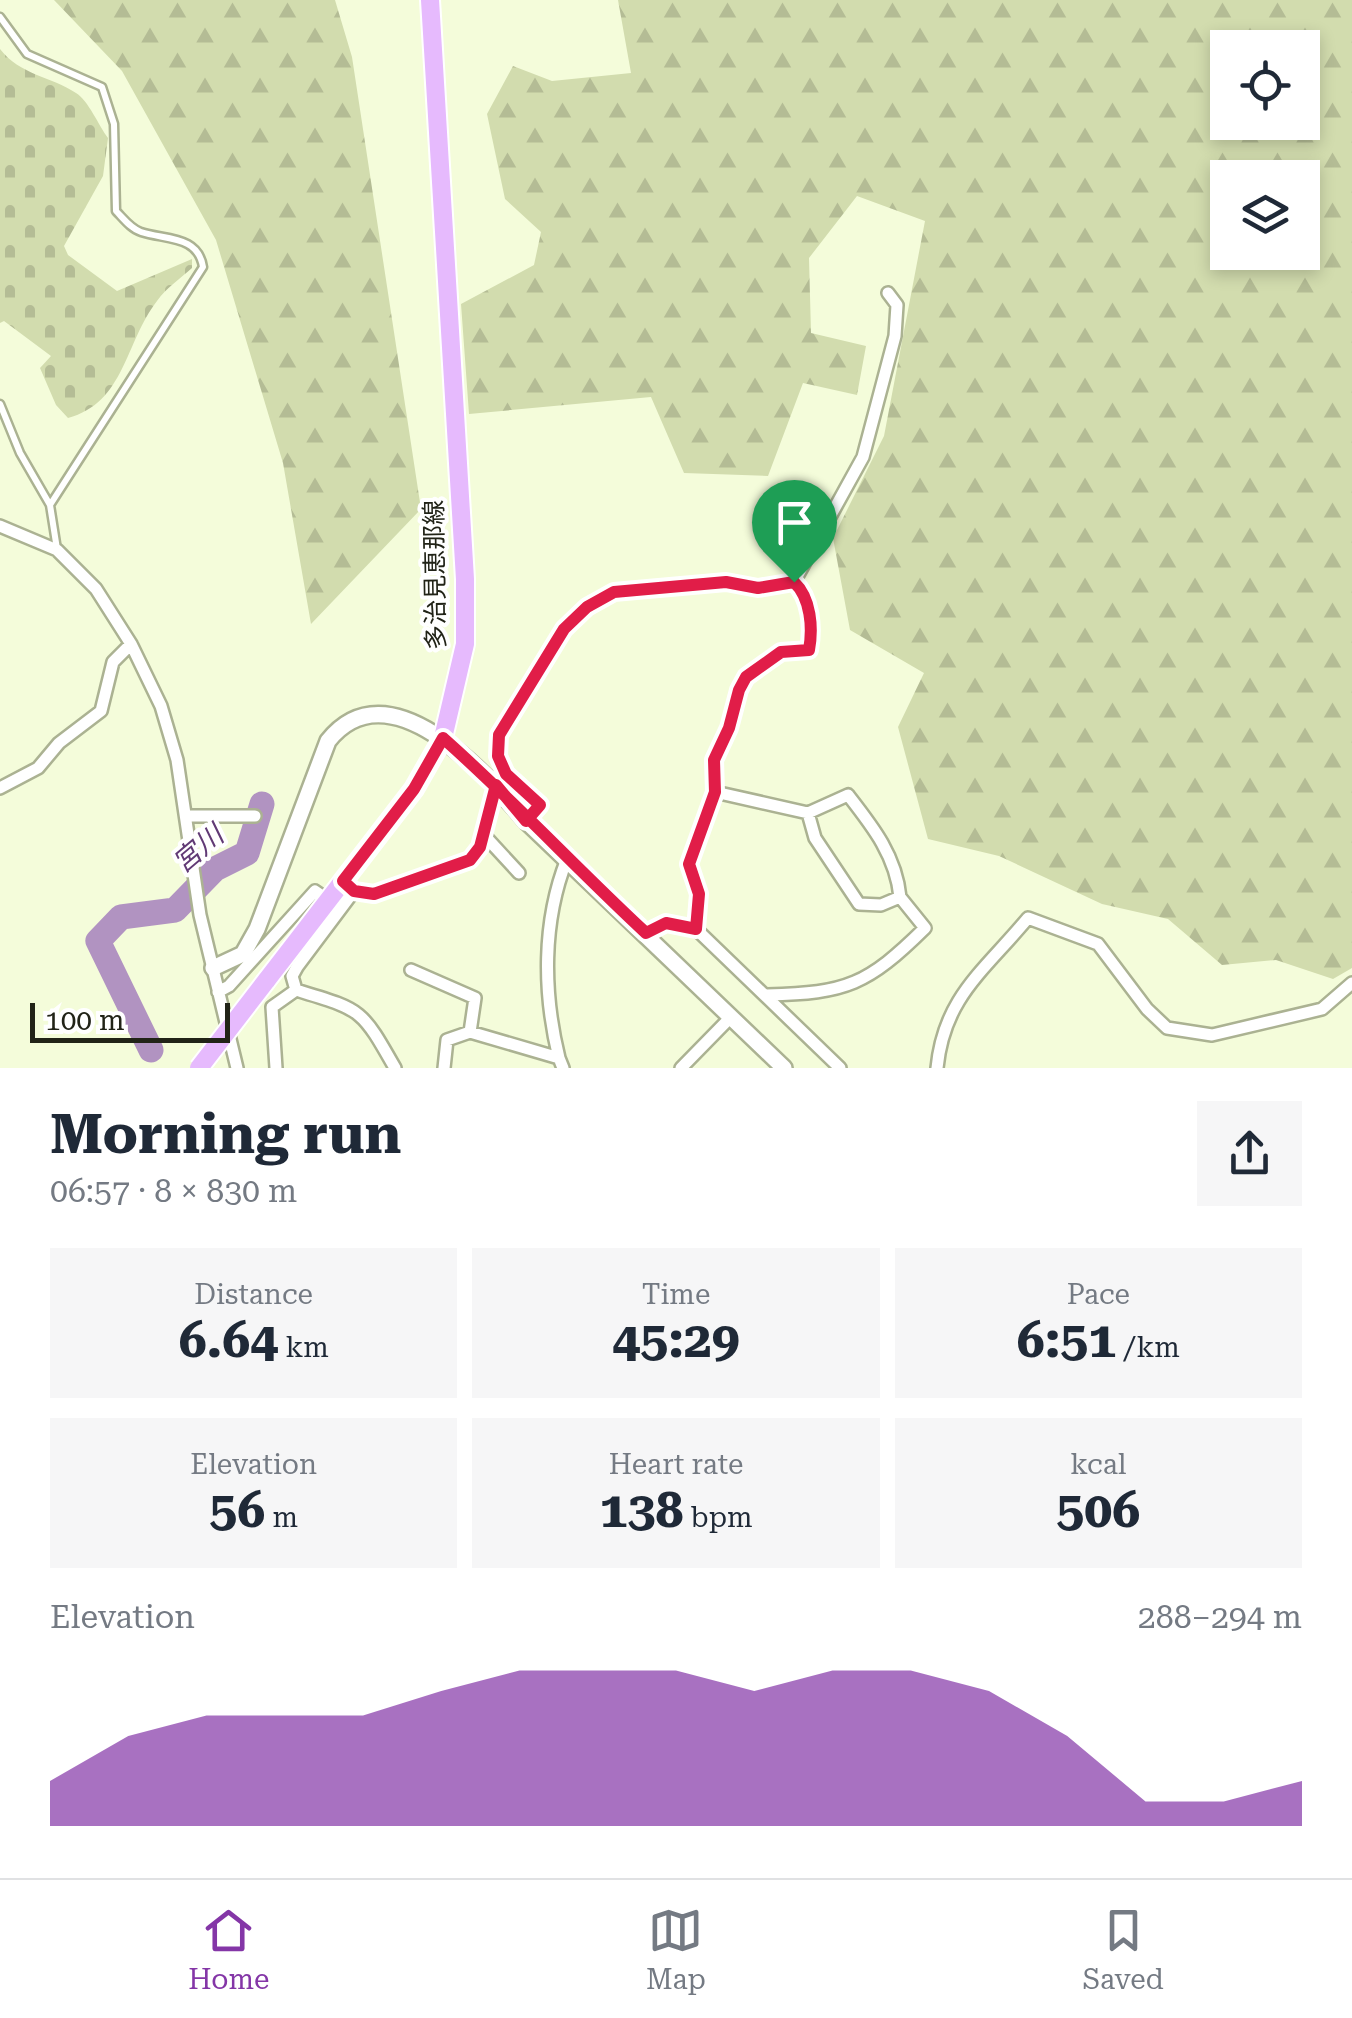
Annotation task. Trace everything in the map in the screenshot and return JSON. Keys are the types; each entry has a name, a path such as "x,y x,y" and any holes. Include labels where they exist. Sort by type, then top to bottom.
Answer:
{"main road":[{"name":"多治見恵那線","path":"199,1068 328,900 349,886 414,789 443,738 465,644 465,579 430,0"}],"street":[{"path":"794,582 863,457 896,336 897,305 888,293"},
{"path":"0,526 57,550 96,589 131,644 170,732 212,968 237,1068"},
{"path":"526,821 540,805 506,774 498,756 499,735 564,629 587,607 614,592 726,582 758,588 794,582"},
{"path":"696,929 699,894 689,864 715,792 714,760 746,677 781,652 809,650 812,632 804,591 794,582"},
{"path":"0,788 38,768 59,743 101,712 113,662 131,644"},
{"path":"212,968 244,954 258,929 320,754 341,724 363,713 382,712 443,738 496,785 526,821 784,1068"},
{"path":"296,990 292,976 297,966 349,886 374,894 470,860 484,835 496,785"},
{"path":"715,792 808,812 848,795 878,833 898,871 900,897 925,928 864,978 842,990 767,995"},
{"path":"808,812 815,838 859,904 881,905 900,897"},
{"path":"186,816 255,816"},
{"path":"484,835 519,873"},
{"path":"561,1063 547,1010 552,898 567,859"},
{"path":"218,992 229,986 314,891 328,900"},
{"path":"937,1068 940,1032 951,1008 1028,918 1098,944 1147,1009 1168,1028 1212,1035 1322,1009 1352,983"},
{"path":"646,933 666,923 696,929 840,1068"},
{"path":"411,970 475,998 470,1032"},
{"path":"276,1068 272,1007 296,990"},
{"path":"296,990 355,1008 366,1017 395,1068"},
{"path":"681,1068 730,1018"},
{"path":"444,1068 447,1040 470,1032 561,1063"}],"lane":[{"path":"0,18 27,54 102,87 114,124 116,210 138,231 184,242 202,258 203,267 50,504"},
{"path":"0,404 20,453 50,504 57,550"}],"green space":[{"path":"54,0 335,0 352,57 421,509 311,624 283,463 216,240 122,71"},
{"path":"618,0 1352,0 1352,968 1333,979 1276,960 1222,965 1168,919 1102,904 999,856 928,839 898,727 924,673 850,630 833,538 884,436 925,221 857,196 809,258 811,333 866,346 857,395 803,383 768,476 684,473 651,397 469,414 461,304 534,265 541,232 505,199 487,114 513,66 552,81 631,73"},
{"path":"0,49 26,70 80,96 108,138 103,176 64,246 68,255 117,291 192,259 192,268 165,292 146,317 113,385 87,410 68,418 56,405 40,368 51,356 4,321 0,323"}],"waterway":[{"name":"宮川","path":"151,1050 98,941 121,917 175,910 215,869 247,853 262,804"}],"route":[{"path":"794,582 758,588 726,582 614,592 587,607 564,629 499,735 498,756 506,774 540,805 526,821 496,785 489,800 486,830 470,860 390,884 374,894 354,891 343,881 414,789 443,738 496,785 526,821 646,933 666,923 696,929 699,894 689,864 715,792 714,760 729,728 739,690 746,677 781,652 809,650 812,632 804,591 794,582"}]}
